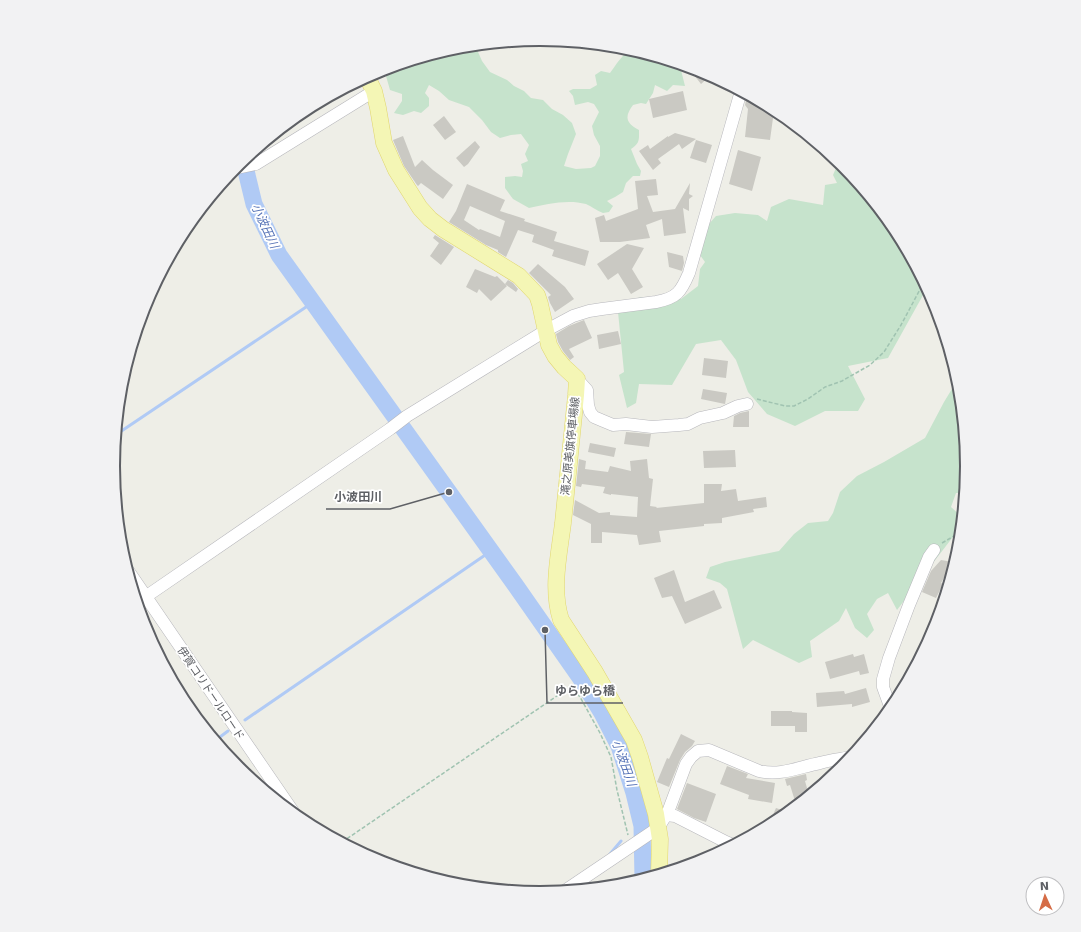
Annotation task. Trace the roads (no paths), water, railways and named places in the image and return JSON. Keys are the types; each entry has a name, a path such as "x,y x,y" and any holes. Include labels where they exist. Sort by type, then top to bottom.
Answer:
{"main road":[{"path":"370,83 374,91 384,143 396,170 420,208 430,219 443,229 519,276 537,295 549,345 555,356 564,367 577,379"},
{"name":"滝之原美旗停車場線","path":"577,379 558,559 556,588 558,611 561,620 595,672 634,740 656,814 660,839 659,869"}],"street":[{"path":"247,166 256,164 374,91"},
{"path":"142,599 407,416 545,331 573,316 589,311 666,300 676,294 683,287 689,273 739,96"},
{"path":"577,379 587,390 590,412 601,420 613,425 626,424 652,427 688,424 700,418 723,413 738,406 747,404"},
{"path":"888,701 883,687 887,665 909,605 929,557 934,550"},
{"name":"伊賀コリドールロード","path":"143,600 283,797"},
{"path":"658,825 668,812 686,764 691,756 698,752 709,750 759,771 768,773 788,771 841,759"},
{"path":"575,884 633,845 658,825 675,816 727,842"}],"waterway":[{"name":"小波田川","path":"246,167 254,204 279,255 516,586 581,679 602,713 619,746 634,793 642,826 643,873"},
{"path":"122,431 312,303"},
{"path":"245,720 491,551"},
{"path":"220,737 228,731"},
{"path":"610,854 621,841"}],"place":[{"name":"小波田川","path":"449,492"},
{"name":"ゆらゆら橋","path":"545,630"}]}
